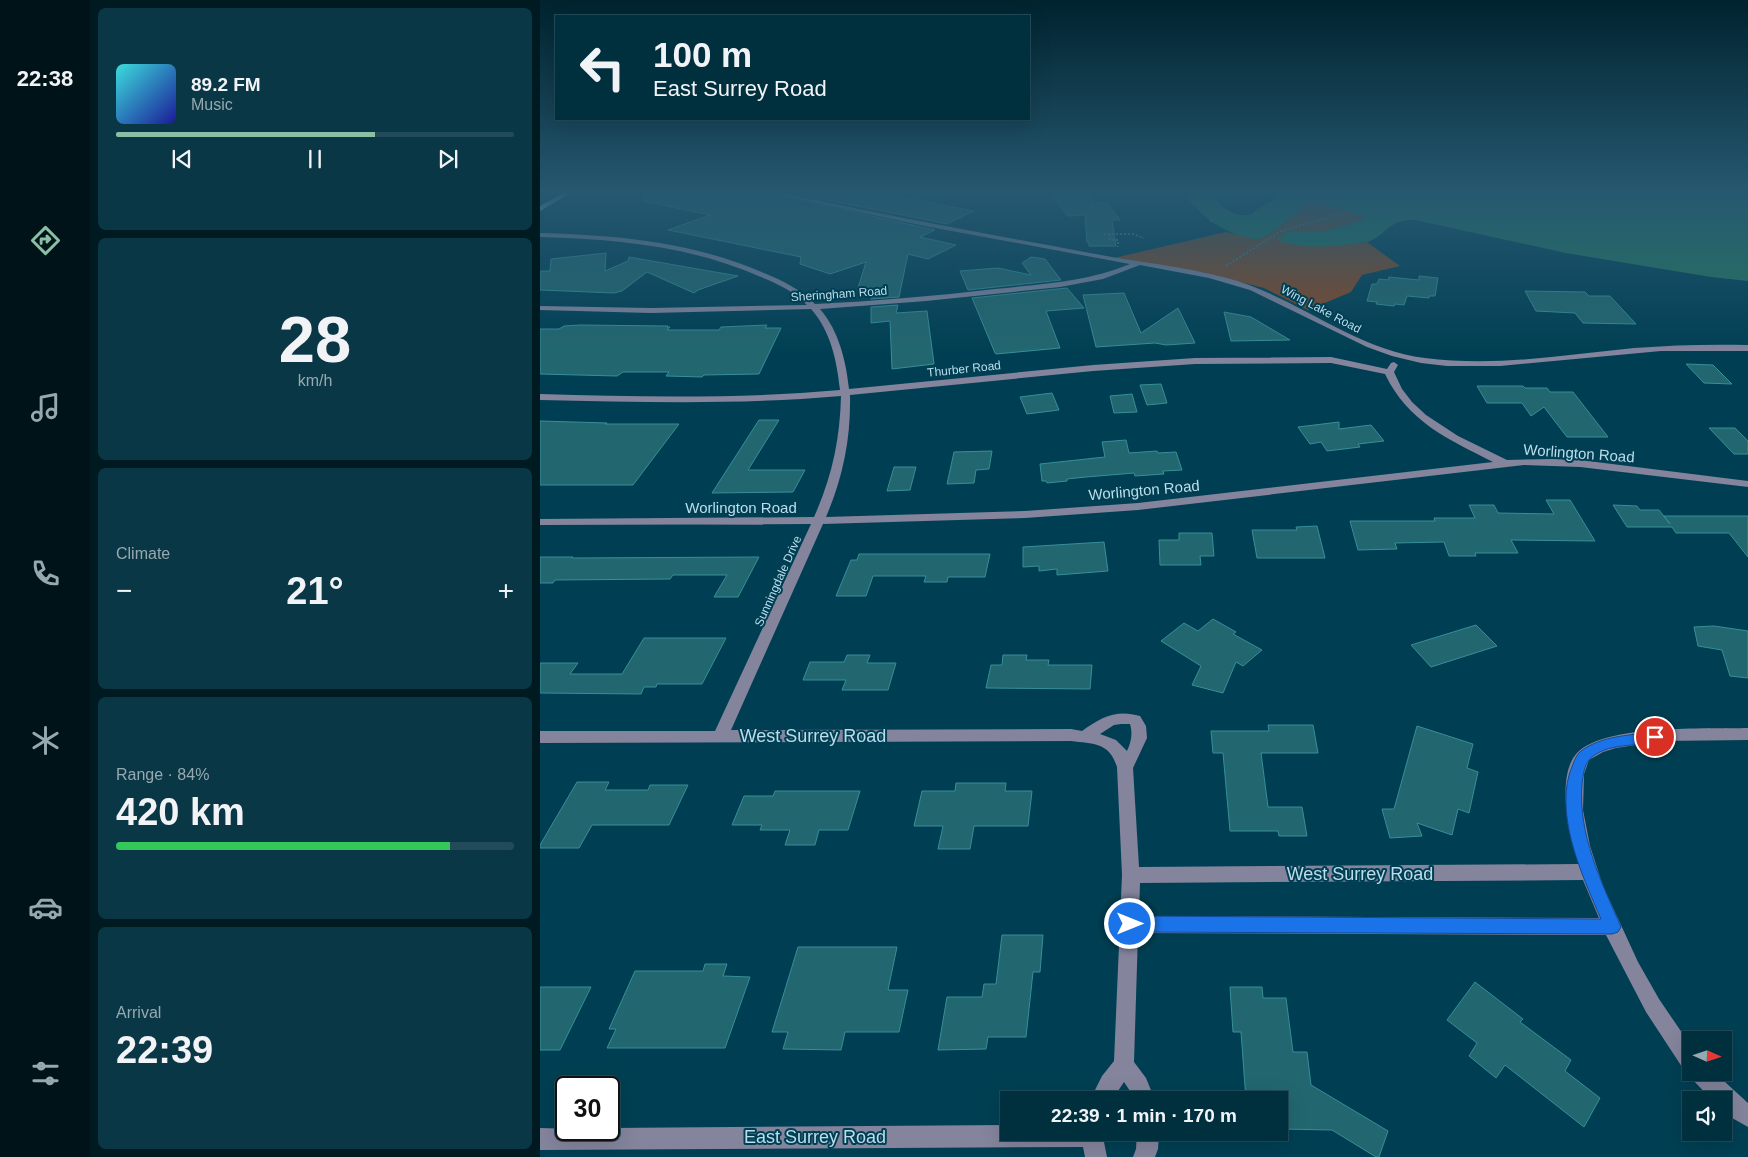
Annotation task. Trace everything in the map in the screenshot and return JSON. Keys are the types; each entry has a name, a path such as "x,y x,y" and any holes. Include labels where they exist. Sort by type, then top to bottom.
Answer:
{"street":[{"name":"Sunningdale Drive","path":"661,247 713,256 745,266 804,297 814,308 832,338 846,393 845,427 840,460 828,497 720,737"},
{"name":"Wing Lake Road","path":"1050,247 1137,264 1208,275 1259,290 1352,339 1404,357 1442,363 1493,364 1526,362 1655,349 1748,348"},
{"name":"Sheringham Road","path":"540,308 640,311 814,308 949,296 1050,284 1102,275 1137,264"},
{"path":"1404,357 1389,372 1395,385 1406,399 1433,426 1506,464"},
{"name":"Thurber Road","path":"540,396 666,400 846,393 1093,368 1173,362 1332,360 1389,372"},
{"name":"Worlington Road","path":"540,522 818,522 1118,509 1526,462 1571,464 1748,484"},
{"path":"1086,736 1104,723 1120,718 1135,720 1140,728 1141,737 1125,767 1131,875 1124,1065 1109,1083 1105,1091"},
{"path":"1682,1050 1666,1028 1634,973 1589,872 1578,833 1574,804 1576,774 1584,756 1597,748 1639,738 1748,734"},
{"name":"West Surrey Road","path":"540,737 1086,736 1111,744 1120,752 1125,767"},
{"name":"West Surrey Road","path":"1131,875 1589,872"},
{"path":"1130,924 1612,927"},
{"path":"1124,1065 1139,1085 1141,1091"},
{"path":"1708,1081 1733,1106 1748,1116"},
{"name":"East Surrey Road","path":"540,1139 1000,1135"},
{"path":"1092,1141 1096,1157"},
{"path":"1144,1157 1147,1141"}],"path":[{"path":"1208,275 1236,261 1257,247"}],"shaded area":[{"path":"1161,247 1374,247 1400,266 1362,275 1351,292 1308,310 1264,288 1206,273 1114,258"},
{"path":"1539,247 1748,247 1748,281 1711,277"}],"building":[{"path":"752,247 952,247 928,259 908,254 899,297 871,299 871,288 858,288 866,262 830,274 800,264 801,257"},
{"path":"606,253 605,271 628,261 629,257 738,276 694,293 647,272 622,291 614,293 540,290 540,271 550,271 551,259"},
{"path":"1031,257 1045,259 1061,280 968,290 960,271 998,268 1031,275 1022,263"},
{"path":"1419,276 1438,278 1435,296 1429,296 1429,298 1407,296 1404,305 1395,304 1394,306 1367,301 1372,284 1377,284 1379,279 1388,280 1389,277 1419,280"},
{"path":"1067,288 1084,308 1046,311 1060,348 995,353 972,298"},
{"path":"1525,291 1585,292 1589,296 1610,296 1636,324 1583,323 1575,313 1536,311"},
{"path":"1124,293 1141,333 1178,308 1195,343 1166,345 1155,343 1096,347 1083,295"},
{"path":"898,305 896,313 927,311 934,364 892,369 890,321 871,323 871,307"},
{"path":"1224,312 1251,317 1290,340 1231,341"},
{"path":"767,325 765,328 781,328 759,374 704,375 702,377 666,376 669,372 623,372 617,376 540,374 540,329 559,329 564,326 670,327 667,330 719,330 721,327"},
{"path":"1686,364 1713,365 1732,384 1704,383"},
{"path":"1161,384 1167,403 1147,405 1140,385"},
{"path":"1477,386 1523,386 1525,388 1547,388 1550,392 1573,392 1608,437 1567,437 1544,407 1531,416 1522,403 1487,403"},
{"path":"1052,393 1059,410 1027,414 1020,397"},
{"path":"1132,394 1137,412 1114,413 1110,396"},
{"path":"759,420 779,420 748,470 805,470 793,492 712,493"},
{"path":"540,421 607,423 605,424 679,424 633,485 540,485"},
{"path":"1339,422 1339,429 1371,425 1384,441 1358,444 1360,447 1327,451 1321,442 1310,444 1298,427"},
{"path":"1709,428 1735,428 1748,441 1748,454 1734,454"},
{"path":"1126,440 1129,453 1176,452 1182,470 1163,471 1164,474 1135,476 1134,473 1067,479 1067,481 1047,483 1042,481 1040,464 1105,457 1102,442"},
{"path":"992,451 989,469 976,470 974,483 947,484 954,452"},
{"path":"894,467 916,467 910,490 887,491"},
{"path":"1546,500 1570,500 1595,541 1511,540 1518,553 1475,553 1476,556 1449,556 1444,542 1395,543 1397,549 1358,550 1350,521 1435,521 1434,518 1475,518 1469,505 1494,505 1498,513 1554,514"},
{"path":"1613,505 1637,506 1640,510 1659,510 1670,524 1664,516 1748,516 1748,557 1729,533 1676,533 1672,527 1627,527"},
{"path":"1317,526 1325,558 1257,558 1252,530 1297,530 1296,527"},
{"path":"1179,533 1212,533 1214,556 1200,556 1201,565 1160,565 1159,540 1179,540"},
{"path":"1104,542 1108,571 1057,575 1057,569 1039,571 1039,566 1023,567 1023,547"},
{"path":"859,554 990,554 985,577 948,577 947,582 924,582 926,576 873,576 866,596 836,596 851,560 857,560"},
{"path":"540,557 759,557 738,597 714,597 727,575 673,575 670,579 555,580 553,583 540,583"},
{"path":"1213,619 1236,632 1233,634 1262,650 1243,666 1236,662 1223,693 1192,685 1201,666 1161,641 1184,623 1198,631"},
{"path":"1476,625 1497,646 1431,667 1411,645"},
{"path":"1714,626 1748,631 1748,678 1730,676 1722,650 1698,646 1694,627"},
{"path":"644,638 726,638 702,684 657,684 656,687 644,687 641,694 540,693 540,663 578,663 570,674 622,674"},
{"path":"847,655 870,655 867,663 896,663 888,690 842,690 846,680 803,680 810,662 844,662"},
{"path":"1003,655 1027,655 1026,660 1049,660 1048,665 1092,665 1090,689 986,688 991,665 1002,665"},
{"path":"1268,725 1313,725 1318,753 1261,753 1268,807 1302,807 1307,836 1279,836 1278,831 1230,831 1223,753 1213,753 1211,731 1269,731"},
{"path":"1417,726 1473,744 1467,768 1478,772 1469,813 1458,809 1452,835 1417,823 1422,836 1390,838 1382,809 1394,809"},
{"path":"577,782 609,782 605,790 648,790 650,785 688,785 669,825 592,825 579,848 540,848"},
{"path":"956,783 1006,783 1005,791 1032,791 1028,826 974,826 970,849 938,849 943,826 914,826 922,791 955,791"},
{"path":"775,791 860,791 848,830 819,830 815,845 785,845 790,830 760,830 762,825 732,825 744,796 773,796"},
{"path":"1002,935 1043,935 1040,972 1033,972 1026,1037 988,1037 986,1049 938,1050 947,997 982,997 984,984 996,984"},
{"path":"798,947 897,947 888,990 908,990 899,1032 845,1032 841,1050 783,1049 788,1032 772,1032"},
{"path":"705,964 727,964 723,976 750,977 725,1048 607,1048 616,1029 609,1029 635,971 703,971"},
{"path":"1475,982 1523,1019 1520,1022 1571,1060 1565,1071 1600,1098 1584,1127 1505,1065 1496,1078 1469,1056 1477,1043 1447,1020"},
{"path":"540,987 591,987 560,1050 540,1050"},
{"path":"1230,987 1262,987 1263,998 1286,998 1293,1052 1307,1052 1311,1085 1388,1131 1379,1157 1332,1130 1288,1129 1288,1091 1245,1091 1241,1032 1233,1032"}],"route":[{"path":"1130,924 1612,927 1589,872 1578,833 1574,804 1576,774 1579,763 1584,756 1597,748 1620,741 1655,737"}]}
